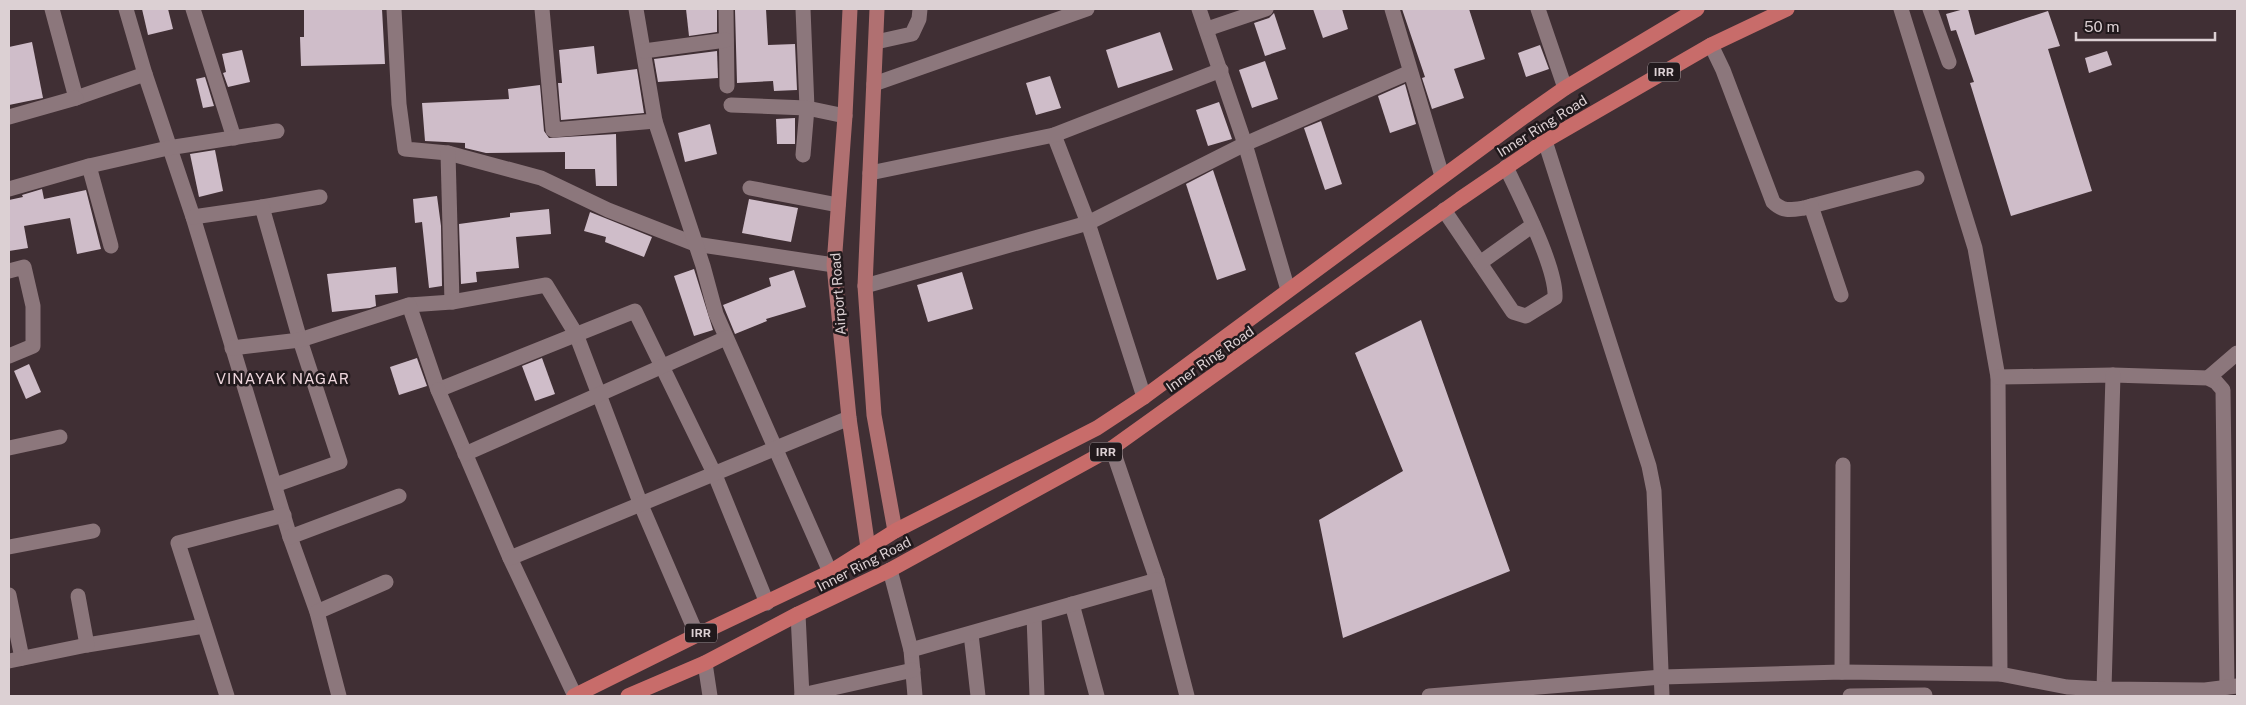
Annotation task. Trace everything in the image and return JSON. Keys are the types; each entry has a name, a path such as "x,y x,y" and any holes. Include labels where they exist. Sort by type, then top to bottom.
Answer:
{"highway":[{"name":"Inner Ring Road","path":"575,696 697,635 830,572 896,531 1097,428 1144,397 1442,176 1565,88 1697,9"},
{"name":"Inner Ring Road","path":"628,696 705,663 798,614 890,570 1112,448 1444,210 1545,141 1711,45 1787,9"}],"main road":[{"name":"Airport Road","path":"850,9 845,116 834,266 850,418 868,548"},
{"name":"Airport Road","path":"877,9 865,286 874,415 896,531"}],"street":[{"path":"52,9 76,98"},
{"path":"126,9 168,148 193,217 290,537 317,612 339,696"},
{"path":"193,9 234,138"},
{"path":"394,9 399,104 405,149 448,153 541,178 608,210 695,244 834,266"},
{"path":"542,9 553,130 655,121"},
{"path":"636,9 655,121 716,314 830,572"},
{"path":"726,9 727,86"},
{"path":"803,9 807,108 803,155"},
{"path":"876,42 912,34 920,9"},
{"path":"874,84 1087,9"},
{"path":"1199,9 1245,144 1288,290"},
{"path":"1207,30 1266,9"},
{"path":"1392,9 1442,176"},
{"path":"1538,9 1565,88"},
{"path":"1901,9 1975,248 1998,378 2000,674"},
{"path":"1930,9 1949,62"},
{"path":"644,51 726,40"},
{"path":"1711,45 1723,70 1773,202 1780,209 1788,210 1811,206 1917,178"},
{"path":"870,173 1054,135 1221,70"},
{"path":"865,286 1088,223 1245,144 1410,72"},
{"path":"9,117 76,98 145,74"},
{"path":"731,105 807,108 845,116"},
{"path":"9,189 89,166 168,148 277,131"},
{"path":"1054,135 1088,223 1144,397"},
{"path":"1545,141 1652,482 1662,696"},
{"path":"448,153 452,302"},
{"path":"89,166 111,246"},
{"path":"1444,210 1513,312 1526,316 1556,298 1556,286 1533,225 1506,167"},
{"path":"750,188 838,204"},
{"path":"193,217 320,197"},
{"path":"1811,206 1841,295"},
{"path":"262,207 300,340 340,462 275,485"},
{"path":"1480,263 1533,225"},
{"path":"9,271 24,267 32,306 33,346 9,356"},
{"path":"232,348 300,340 408,305 452,302 546,285 576,334 640,505 697,635"},
{"path":"408,305 438,390 465,454 510,558 575,696"},
{"path":"438,390 636,311 715,474 767,603"},
{"path":"465,454 726,338"},
{"path":"2208,378 2237,353"},
{"path":"1430,696 1662,677 1842,672 2000,674 2067,692 2104,689 2205,693 2232,686 2231,581 2223,390 2216,382 2208,378 2113,375 1998,378"},
{"path":"2104,689 2113,375"},
{"path":"510,558 850,418"},
{"path":"9,448 60,437"},
{"path":"1112,448 1157,580 1187,696"},
{"path":"1842,672 1843,465"},
{"path":"290,537 399,496"},
{"path":"227,696 178,543 284,515"},
{"path":"9,548 93,531"},
{"path":"890,570 911,650 915,696"},
{"path":"911,650 1157,580"},
{"path":"317,612 386,582"},
{"path":"9,594 15,659 204,626"},
{"path":"78,596 87,645"},
{"path":"1072,604 1097,696"},
{"path":"798,614 802,696 913,670"},
{"path":"1034,616 1037,696"},
{"path":"971,634 978,696"},
{"path":"705,663 710,696"},
{"path":"1850,696 1925,696 1925,672"}],"building":[{"path":"142,9 168,9 173,29 148,35"},
{"path":"304,9 382,9 385,64 301,66 300,37 304,37"},
{"path":"686,9 717,9 717,32 689,36"},
{"path":"766,9 768,45 795,44 797,90 774,91 773,81 737,83 735,10"},
{"path":"1313,9 1342,9 1348,29 1323,38"},
{"path":"1402,9 1469,9 1485,59 1454,69 1464,98 1432,109 1422,78 1425,77"},
{"path":"1968,9 1975,35 2048,11 2060,46 2048,49 2092,191 2011,216 1970,83 1974,82 1956,30 1951,31 1946,14"},
{"path":"1274,13 1286,49 1265,56 1254,23 1269,18"},
{"path":"1160,32 1173,70 1118,88 1106,50"},
{"path":"32,42 43,98 9,105 9,47"},
{"path":"1540,45 1549,69 1526,77 1518,53"},
{"path":"594,46 597,74 637,69 644,113 561,120 558,83 562,83 559,50"},
{"path":"242,50 250,82 228,87 223,73 226,72 222,54"},
{"path":"717,51 718,78 658,82 654,59"},
{"path":"2107,51 2112,65 2089,73 2085,58"},
{"path":"1265,61 1278,99 1252,108 1239,70"},
{"path":"1050,76 1061,108 1036,115 1026,83"},
{"path":"205,77 214,106 203,108 196,79"},
{"path":"1405,84 1416,124 1390,133 1378,96"},
{"path":"540,85 544,131 549,138 616,134 617,186 596,186 595,169 565,169 565,152 486,153 465,148 465,143 425,141 422,103 509,99 508,89"},
{"path":"1219,102 1232,139 1208,146 1196,110"},
{"path":"795,118 795,144 777,144 776,119"},
{"path":"1321,121 1342,184 1325,190 1304,128"},
{"path":"710,124 717,154 685,162 678,133"},
{"path":"215,150 223,191 199,197 190,154"},
{"path":"1213,170 1246,270 1217,280 1186,184"},
{"path":"42,189 44,199 86,190 101,249 77,254 70,218 24,226 28,248 9,251 9,200 23,197 22,195"},
{"path":"437,196 441,226 442,286 429,288 422,222 415,223 413,199"},
{"path":"749,199 798,208 791,242 742,233"},
{"path":"549,209 551,234 516,237 519,268 476,272 477,282 461,284 459,224 510,217 510,213"},
{"path":"590,212 652,237 644,257 605,242 606,237 584,231"},
{"path":"396,267 398,293 375,295 376,306 370,308 332,312 327,274"},
{"path":"694,269 713,330 694,336 674,276"},
{"path":"794,270 806,307 766,319 767,321 735,334 723,305 771,286 769,278"},
{"path":"962,272 973,309 928,322 917,285"},
{"path":"1421,320 1510,571 1343,638 1319,520 1403,471 1355,353"},
{"path":"417,358 427,386 399,395 390,367"},
{"path":"542,358 555,394 535,401 522,366"},
{"path":"29,364 41,392 26,399 14,371"}],"district":[{"name":"VINAYAK NAGAR","path":"283,378"}]}
